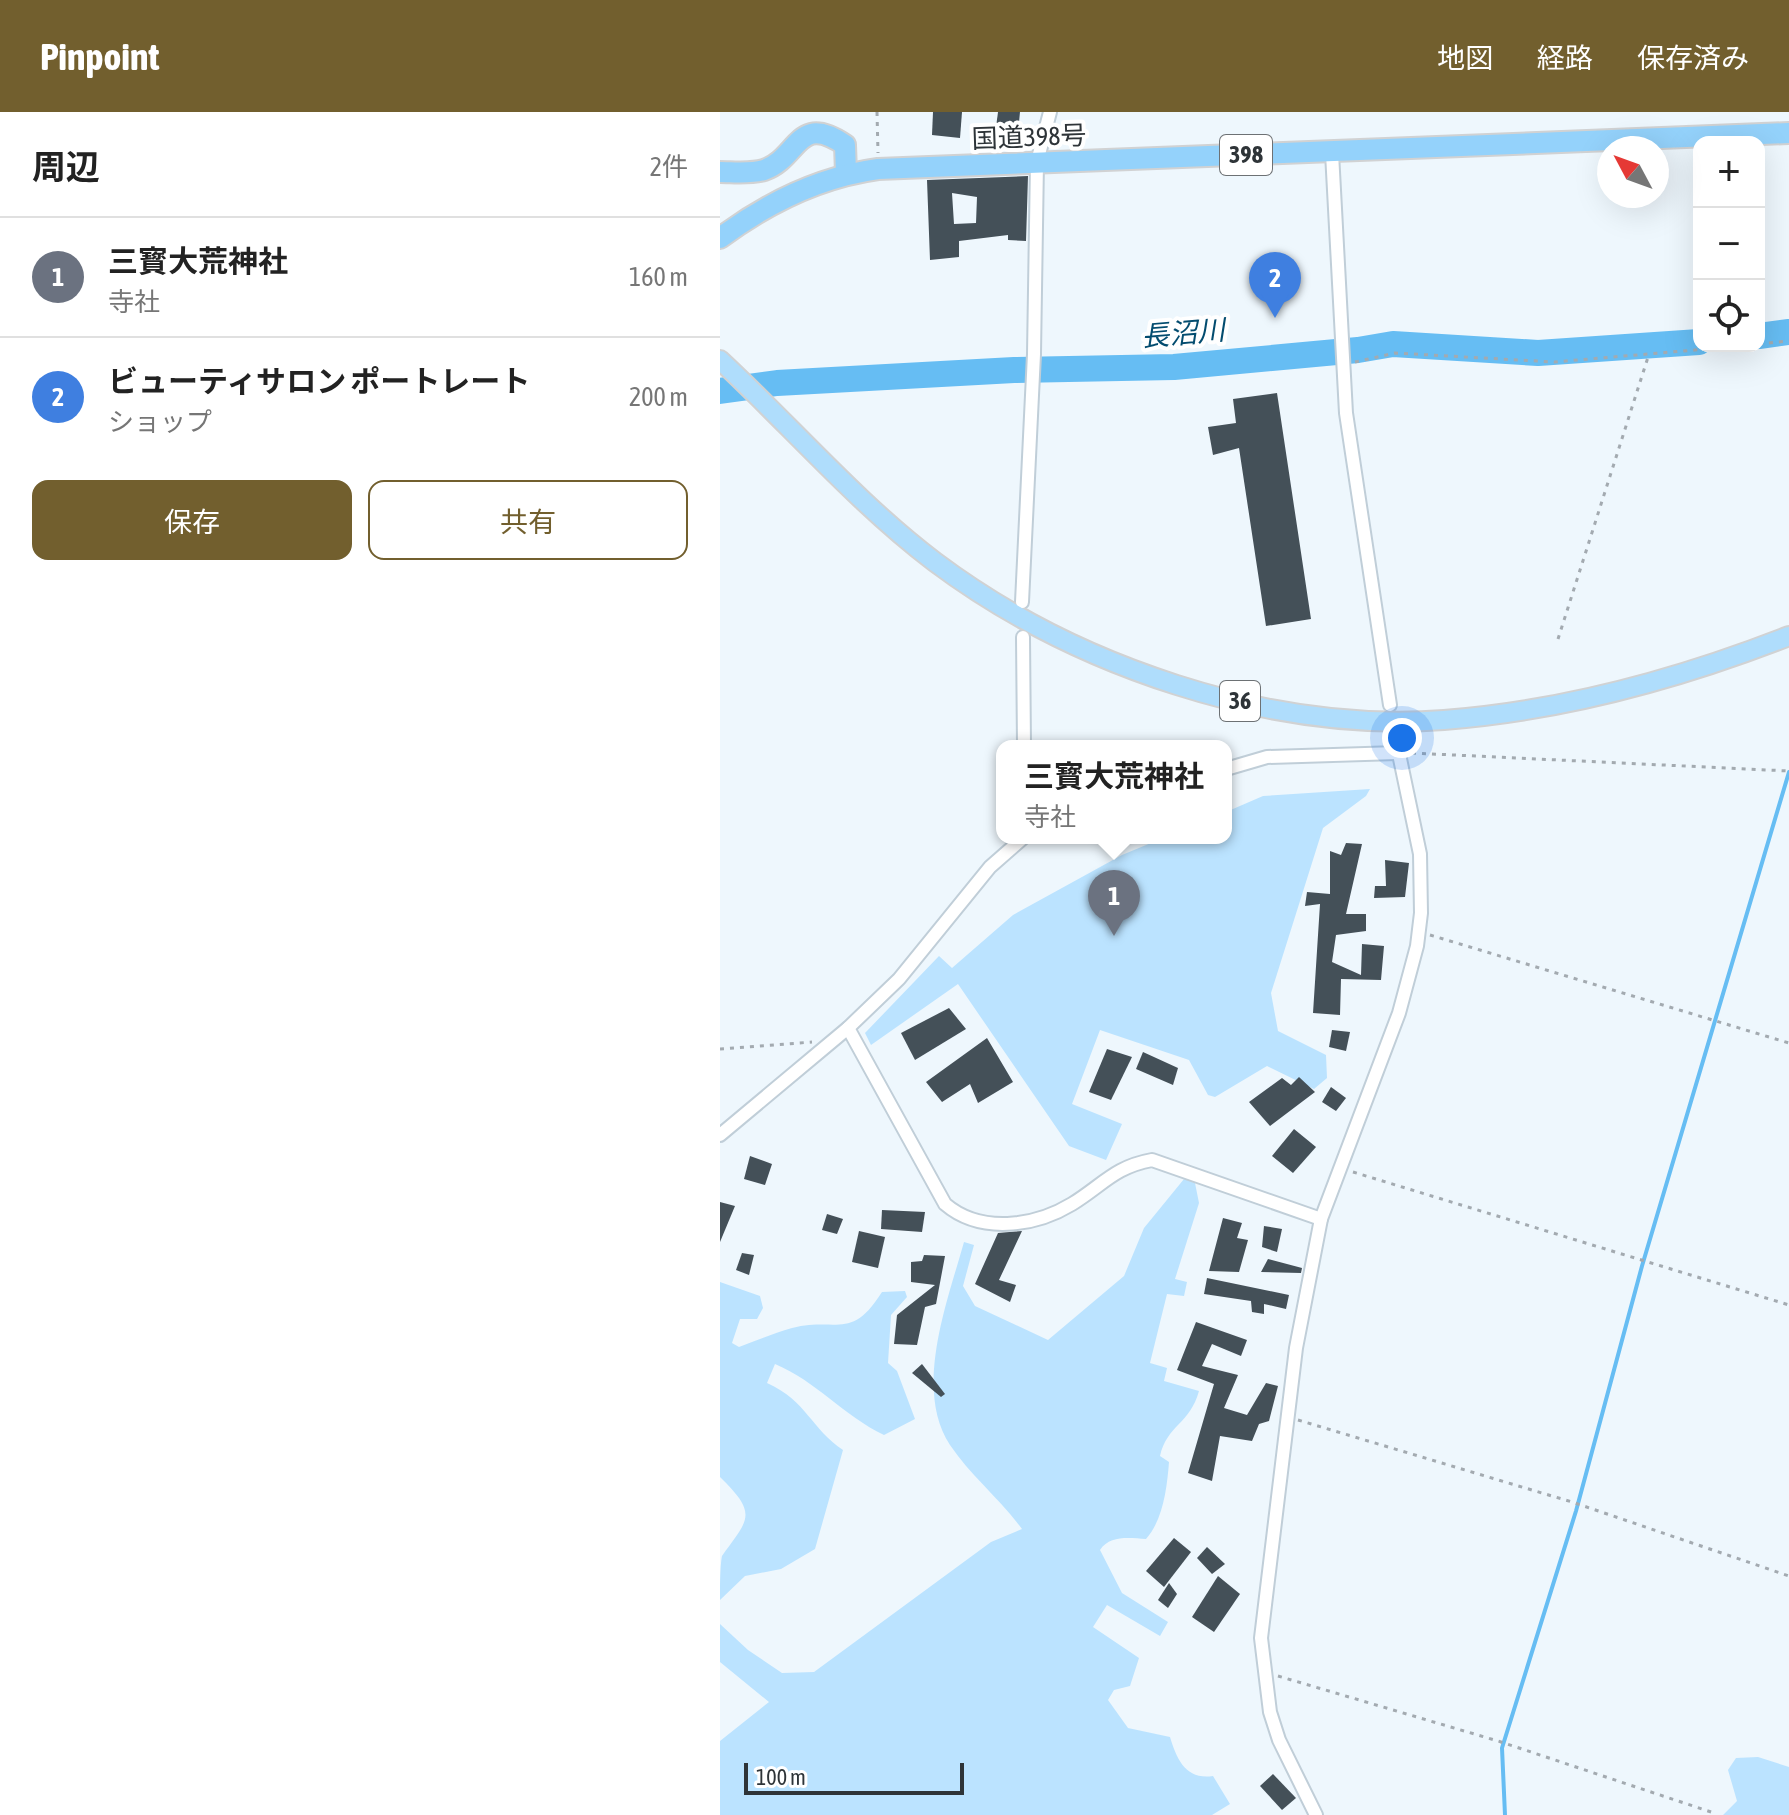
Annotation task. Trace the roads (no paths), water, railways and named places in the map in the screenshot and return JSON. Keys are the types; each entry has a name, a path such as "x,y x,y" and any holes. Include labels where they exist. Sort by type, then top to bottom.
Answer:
{"highway":[{"path":"720,172 763,170 776,163 800,134 814,130 832,134 845,145 846,173"},
{"name":"国道398号","path":"720,238 780,200 846,173 878,169 1789,133"}],"main road":[{"name":"36","path":"720,360 786,421 881,518 936,563 994,602 1057,637 1176,686 1295,712 1442,720 1581,701 1780,640"}],"street":[{"path":"1022,602 1034,354 1037,162 1050,112"},
{"path":"1332,153 1348,426 1390,705"},
{"path":"1023,637 1024,740"},
{"path":"1316,1815 1279,1740 1263,1671 1262,1623 1287,1416 1305,1295 1321,1219 1399,1013 1419,931 1420,854 1395,735"},
{"path":"1232,767 1267,757 1397,753"},
{"path":"720,1135 848,1028 899,979 990,867 1016,844"},
{"path":"848,1028 945,1204 961,1218 981,1225 1049,1216 1127,1165 1152,1160 1321,1219"}],"waterway":[{"name":"長沼川","path":"1765,335 1789,332"},
{"name":"長沼川","path":"720,391 777,383 1014,370 1174,367 1393,344 1538,353 1693,342"},
{"path":"1505,1815 1502,1748 1576,1511 1642,1266 1789,772"}],"place":[{"name":"ビューティサロン ポートレート","path":"1275,318"},
{"name":"三寳大荒神社","path":"1114,936"}]}
